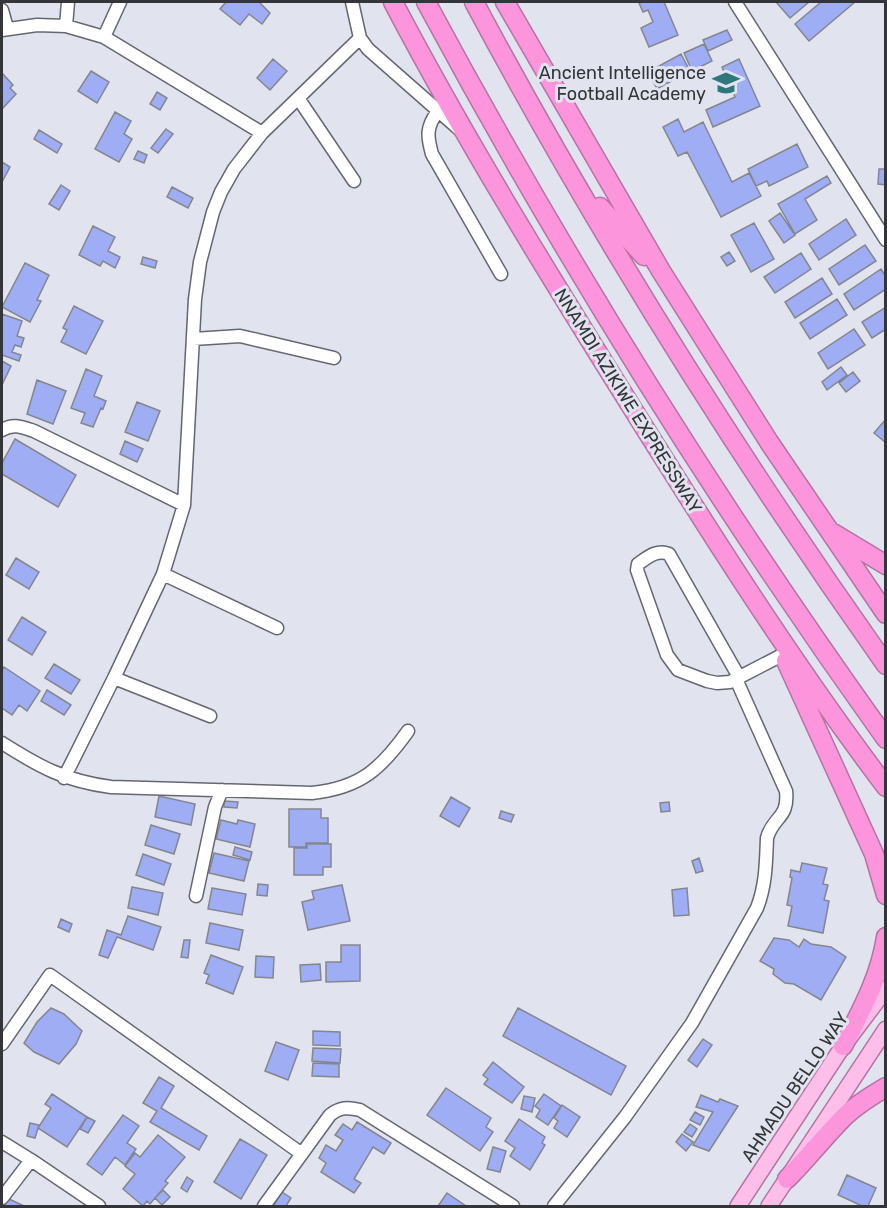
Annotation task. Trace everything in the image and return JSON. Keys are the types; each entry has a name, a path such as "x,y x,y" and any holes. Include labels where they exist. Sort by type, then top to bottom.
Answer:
{"highway":[{"name":"NNAMDI AZIKIWE EXPRESSWAY","path":"393,2 465,134 687,496 783,647 885,787"},
{"name":"NNAMDI AZIKIWE EXPRESSWAY","path":"426,2 551,225 633,359 737,524 885,739"},
{"path":"474,2 575,184 715,411 822,575 885,665"},
{"path":"505,2 661,271 769,442 885,614"},
{"path":"575,184 586,190 641,254 661,271"},
{"path":"570,308 633,359"},
{"path":"828,530 885,565"},
{"path":"783,647 791,674 870,844 885,895"},
{"path":"843,1046 870,992 880,966 885,937"},
{"path":"787,1179 809,1158 843,1117 885,1087"}],"main road":[{"name":"AHMADU BELLO WAY","path":"738,1206 843,1046 885,989"},
{"path":"769,1206 885,1029"}],"street":[{"path":"66,26 68,2"},
{"path":"104,37 120,2"},
{"path":"352,2 360,38 389,69 465,134"},
{"path":"735,2 885,240"},
{"path":"2,10 4,29 38,25 66,26 104,37 262,133"},
{"path":"64,778 163,574 184,505 197,281 206,234 221,192 234,169 262,133 360,38"},
{"path":"298,98 354,181"},
{"path":"438,111 430,123 428,133 432,154 501,274"},
{"path":"193,339 240,336 334,358"},
{"path":"2,430 10,426 20,426 34,431 184,505"},
{"path":"554,1206 626,1117 692,1023 762,896 765,883 767,838 788,804 786,791 737,678 669,554 656,553 638,564 637,570 671,663 678,670 707,681 730,682 737,678 783,647"},
{"path":"163,574 277,628"},
{"path":"114,678 210,716"},
{"path":"2,743 64,778 111,788 312,793 346,788 358,782 375,769 408,731"},
{"path":"196,896 215,807 222,790"},
{"path":"2,1044 50,975 302,1154"},
{"path":"264,1206 330,1115 336,1110 352,1108 360,1110 513,1206"},
{"path":"2,1142 31,1160 86,1203 99,1206"},
{"path":"2,1198 31,1160"}],"building":[{"path":"226,2 259,2 270,13 262,24 249,14 240,25 220,9"},
{"path":"664,2 678,35 649,47 641,28 653,22 648,10 643,12 639,3"},
{"path":"776,2 809,2 790,18"},
{"path":"821,2 855,2 809,41 795,24"},
{"path":"727,30 732,40 708,51 703,40"},
{"path":"704,44 712,61 692,71 684,53"},
{"path":"681,54 690,71 657,89 648,72"},
{"path":"273,59 287,71 270,90 257,78"},
{"name":"Ancient Intelligence Football Academy","path":"739,59 760,106 713,127 706,110 735,97 722,67"},
{"path":"91,71 109,82 97,103 78,91"},
{"path":"2,73 13,85 10,88 16,94 2,109"},
{"path":"157,92 167,98 160,110 150,104"},
{"path":"115,112 131,121 124,134 132,139 119,162 95,149"},
{"path":"678,119 684,132 703,122 732,182 749,173 761,196 721,217 687,152 678,156 663,127"},
{"path":"166,129 173,134 158,153 151,148"},
{"path":"39,130 62,144 57,153 34,139"},
{"path":"797,144 808,167 769,186 767,181 756,186 748,169"},
{"path":"138,151 147,155 144,163 134,159"},
{"path":"2,162 10,167 2,182"},
{"path":"879,169 886,169 886,185 878,184"},
{"path":"827,176 831,183 805,199 817,220 795,234 778,204"},
{"path":"61,185 70,191 59,210 49,204"},
{"path":"172,187 193,198 188,208 167,197"},
{"path":"780,213 795,235 784,243 769,221"},
{"path":"846,219 856,235 819,260 809,244"},
{"path":"754,223 774,259 751,272 731,235"},
{"path":"93,226 115,237 108,251 120,257 115,268 103,261 100,266 79,255"},
{"path":"865,245 876,261 839,285 829,269"},
{"path":"729,252 735,261 727,266 721,257"},
{"path":"801,253 811,269 775,293 764,277"},
{"path":"143,257 157,261 155,268 141,264"},
{"path":"25,263 49,275 37,300 41,301 30,322 2,307"},
{"path":"881,269 886,277 886,289 854,310 844,294"},
{"path":"822,278 832,294 795,318 785,302"},
{"path":"837,299 847,315 810,339 800,323"},
{"path":"74,306 103,321 86,354 61,342 67,330 63,328"},
{"path":"886,307 886,329 872,338 862,322"},
{"path":"2,314 22,321 17,336 24,338 21,347 15,345 12,352 21,355 19,361 2,355"},
{"path":"854,329 865,345 828,369 818,353"},
{"path":"2,361 11,366 2,385"},
{"path":"841,367 847,375 827,390 822,382"},
{"path":"86,369 102,376 94,396 106,401 93,427 81,423 85,413 71,408"},
{"path":"853,372 860,381 846,392 839,383"},
{"path":"37,380 66,391 53,424 27,414"},
{"path":"137,402 160,411 148,441 125,432"},
{"path":"886,419 886,443 874,433"},
{"path":"15,439 76,475 58,507 2,474 2,463"},
{"path":"125,441 143,449 137,462 120,454"},
{"path":"16,558 39,572 29,589 6,575"},
{"path":"22,617 46,632 32,655 8,640"},
{"path":"54,664 80,680 71,694 45,678"},
{"path":"4,667 40,691 27,711 19,705 12,715 2,708 2,671"},
{"path":"47,690 71,705 64,715 41,701"},
{"path":"159,796 195,804 191,825 155,817"},
{"path":"451,797 470,808 459,827 440,816"},
{"path":"224,801 238,802 237,808 224,807"},
{"path":"669,802 670,811 661,812 660,803"},
{"path":"289,809 321,809 321,818 328,818 328,843 306,843 306,847 289,847"},
{"path":"501,811 514,815 511,822 499,818"},
{"path":"221,820 237,824 238,820 255,824 250,847 216,839"},
{"path":"151,825 180,834 174,854 145,845"},
{"path":"307,844 331,844 331,867 323,867 323,875 294,875 294,848 307,848"},
{"path":"235,847 252,852 250,860 233,855"},
{"path":"214,853 249,861 244,881 209,873"},
{"path":"143,854 171,864 164,885 136,875"},
{"path":"699,858 703,871 696,873 692,861"},
{"path":"802,863 827,868 823,884 828,885 824,900 829,901 823,933 788,926 792,906 787,905 792,878 790,877 791,870 800,872"},
{"path":"258,884 268,885 267,896 257,895"},
{"path":"342,885 350,921 308,930 302,902 314,899 312,891"},
{"path":"132,887 163,893 158,915 128,908"},
{"path":"212,888 246,894 242,915 208,909"},
{"path":"687,888 689,915 674,916 672,890"},
{"path":"128,916 161,927 153,950 117,937 108,958 99,955 107,930 121,935"},
{"path":"61,919 72,924 69,932 58,927"},
{"path":"210,923 243,930 239,950 206,943"},
{"path":"774,938 789,940 799,947 804,939 811,944 831,947 846,957 821,1000 794,984 785,983 773,974 774,969 760,961"},
{"path":"184,940 190,940 188,958 181,957"},
{"path":"341,945 360,945 360,981 326,982 326,962 341,962"},
{"path":"211,955 243,967 233,994 206,983 209,975 204,973"},
{"path":"256,956 274,957 273,978 255,977"},
{"path":"320,964 321,980 301,982 300,965"},
{"path":"51,1008 64,1014 82,1031 76,1044 59,1064 34,1052 24,1043 37,1022"},
{"path":"518,1008 626,1066 611,1095 503,1036"},
{"path":"313,1031 340,1032 340,1046 313,1045"},
{"path":"703,1039 712,1045 697,1067 688,1060"},
{"path":"276,1042 299,1050 288,1080 265,1071"},
{"path":"313,1048 341,1049 340,1063 312,1061"},
{"path":"493,1062 524,1087 512,1103 484,1084 488,1079 483,1075"},
{"path":"313,1063 339,1064 339,1077 312,1076"},
{"path":"159,1077 174,1086 161,1108 207,1136 199,1150 150,1122 157,1111 143,1103"},
{"path":"446,1088 491,1118 486,1127 493,1132 480,1151 427,1115"},
{"path":"52,1094 87,1117 67,1147 38,1128 51,1108 45,1104"},
{"path":"544,1094 561,1106 548,1125 536,1117 540,1110 535,1106"},
{"path":"701,1095 718,1102 720,1099 738,1106 709,1151 693,1145 713,1112 696,1107"},
{"path":"524,1096 535,1098 532,1112 521,1109"},
{"path":"562,1105 580,1117 567,1137 554,1128 558,1121 554,1118"},
{"path":"695,1112 704,1117 700,1125 690,1120"},
{"path":"123,1115 139,1126 127,1143 136,1149 125,1165 115,1157 102,1175 87,1164"},
{"path":"87,1117 95,1121 88,1133 80,1129"},
{"path":"519,1119 545,1137 542,1143 545,1145 530,1170 510,1156 515,1148 505,1141"},
{"path":"357,1122 391,1143 384,1154 373,1147 354,1179 361,1183 354,1193 321,1172 326,1163 319,1158 326,1145 336,1151 343,1140 335,1135 343,1124 352,1130"},
{"path":"30,1123 39,1125 35,1138 27,1136"},
{"path":"690,1124 697,1129 692,1137 684,1132"},
{"path":"682,1134 693,1142 686,1151 676,1142"},
{"path":"158,1135 185,1157 165,1181 168,1183 150,1204 147,1201 143,1206 123,1189 135,1174 125,1166 135,1153 140,1157"},
{"path":"240,1139 267,1155 241,1199 214,1182"},
{"path":"493,1147 506,1151 500,1172 487,1169"},
{"path":"847,1175 876,1188 868,1206 862,1206 838,1195"},
{"path":"187,1177 193,1181 187,1192 181,1188"},
{"path":"163,1190 170,1197 162,1205 155,1198"},
{"path":"282,1192 291,1198 286,1206 273,1206"},
{"path":"447,1193 466,1206 438,1206"},
{"path":"7,1198 24,1206 3,1206"}],"place":[{"name":"Ancient Intelligence Football Academy","path":"726,83"}]}
